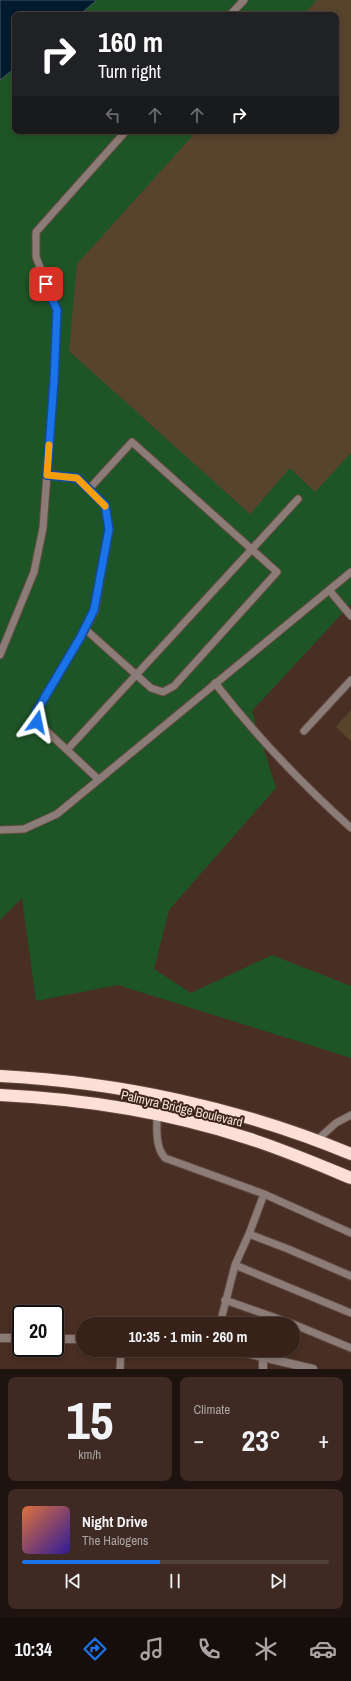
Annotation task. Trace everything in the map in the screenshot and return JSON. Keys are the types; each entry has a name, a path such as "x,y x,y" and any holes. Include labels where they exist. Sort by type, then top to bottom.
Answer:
{"highway":[{"name":"Palmyra Bridge Boulevard","path":"0,1076 54,1080 128,1090 193,1104 317,1140 351,1154"},
{"name":"Palmyra Bridge Boulevard","path":"0,1094 75,1101 157,1115 246,1138 351,1178"}],"street":[{"path":"0,1338 12,1338"},
{"path":"64,1339 76,1339"},
{"path":"263,1369 263,1357 313,1369"}],"lane":[{"path":"233,12 244,0"},
{"path":"0,655 34,572 43,528 54,381 57,310 36,257 36,232 123,134"},
{"path":"85,629 151,688 163,692 174,686 277,572 132,442 88,489"},
{"path":"47,475 77,478 105,505 109,529 94,610 85,629 36,712 37,722 98,779"},
{"path":"67,750 298,499"},
{"path":"0,830 24,829 57,814 351,572"},
{"path":"329,590 351,616"},
{"path":"304,731 351,680"},
{"path":"215,683 276,756 314,795 351,828"},
{"path":"157,1115 158,1144 160,1152 164,1158 264,1194 351,1233"},
{"path":"317,1140 336,1123 351,1115"},
{"path":"221,1317 234,1265 249,1234 264,1194"},
{"path":"249,1234 351,1276"},
{"path":"234,1265 351,1313"},
{"path":"225,1300 293,1324 351,1348"},
{"path":"120,1369 121,1357"}],"green space":[{"path":"97,0 351,0 351,604 252,711 276,788 169,910 154,969 191,993 272,955 351,986 351,1058 118,985 36,1001 22,898 0,920 0,80 12,70 12,134 339,134 339,12 83,12"}],"water":[{"path":"0,0 97,0 83,12 12,12 12,70 0,80"}],"building":[{"path":"317,0 351,0 351,453 315,492 290,468 250,514 69,351 77,264 194,134 339,134 339,12 306,12"},
{"path":"351,710 351,741 336,727"}],"slow traffic":[{"path":"49,445 47,475 77,478 105,506"}],"route":[{"path":"37,722 36,712 80,638 94,610 109,529 105,505 77,478 47,475 54,381 57,310 46,284"}]}
